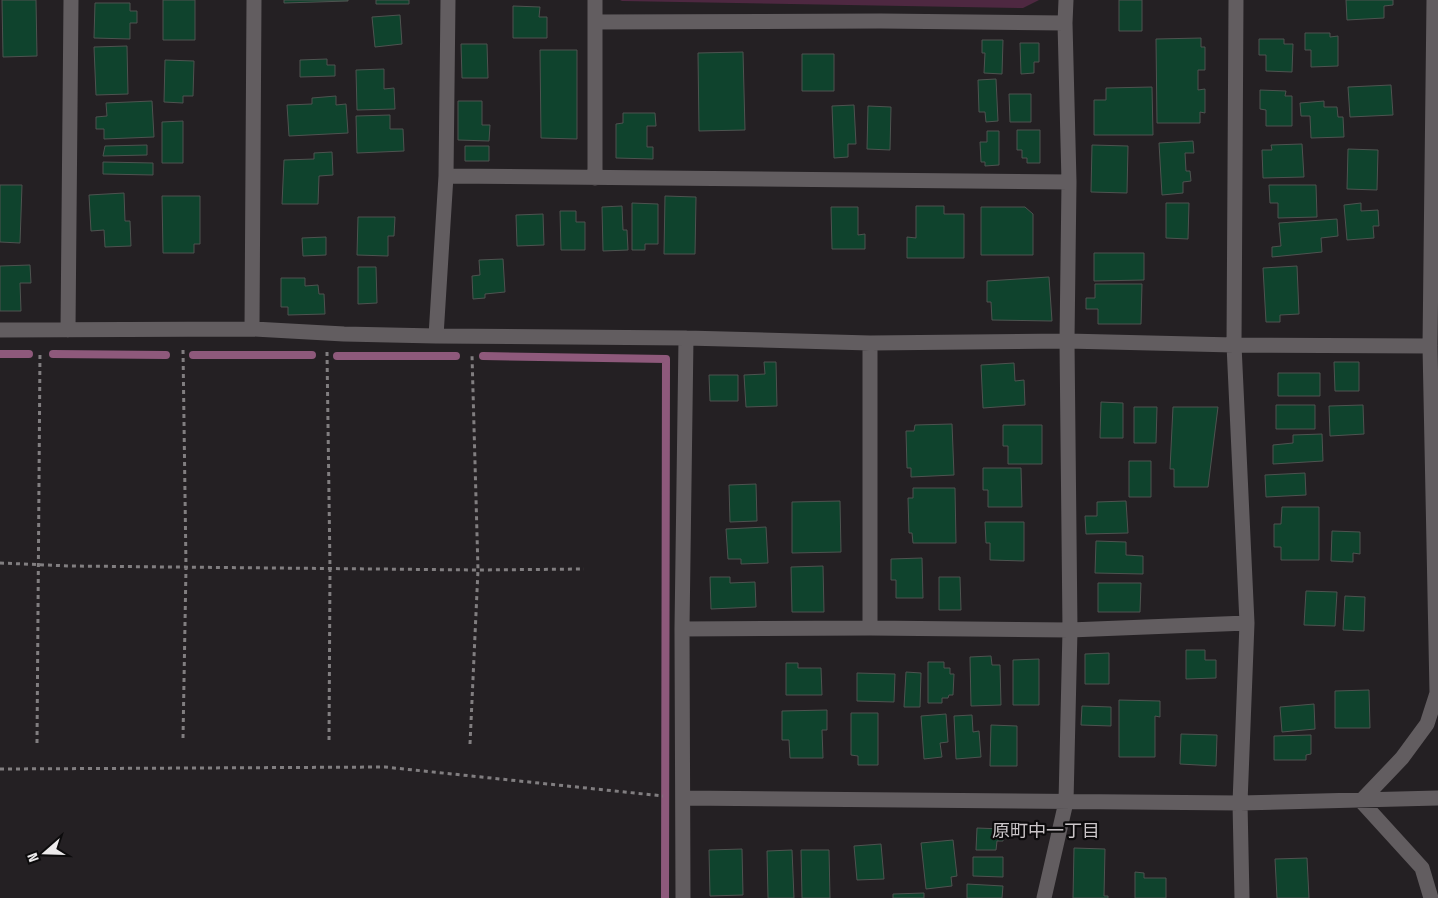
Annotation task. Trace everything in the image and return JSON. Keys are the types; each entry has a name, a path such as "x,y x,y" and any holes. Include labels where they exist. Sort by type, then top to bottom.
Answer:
{"street":[{"path":"68,330 71,0"},
{"path":"252,329 254,0"},
{"path":"436,336 446,176 448,0"},
{"path":"595,0 595,178"},
{"path":"1044,898 1066,802 1070,630 1067,341 1069,182 1066,0"},
{"path":"1236,0 1234,344 1247,623 1240,803 1242,898"},
{"path":"1361,801 1402,758 1427,724 1437,692 1430,346 1435,146 1434,0"},
{"path":"595,22 881,21 1065,23"},
{"path":"446,176 1069,182"},
{"path":"0,330 252,329 436,336 686,338 870,343 1067,341 1430,346"},
{"path":"683,898 682,629 686,338"},
{"path":"870,343 870,628"},
{"path":"682,629 1070,630 1247,623"},
{"path":"683,798 1240,803 1438,798"},
{"path":"1361,801 1422,868 1431,898"}],"path":[{"path":"183,329 186,567 183,738"},
{"path":"37,742 40,330"},
{"path":"327,333 330,744"},
{"path":"470,744 478,570 472,336"},
{"path":"0,563 330,569 584,569"},
{"path":"0,769 385,767 683,798"}],"shaded area":[{"path":"620,0 1039,0 1023,8"}],"building":[{"path":"2,0 36,0 37,56 3,57"},
{"path":"163,0 195,0 195,40 163,40"},
{"path":"284,0 348,0 348,1 284,3"},
{"path":"376,0 409,0 409,4 376,4"},
{"path":"1119,0 1142,0 1142,31 1119,31"},
{"path":"1346,0 1393,0 1393,5 1384,6 1384,18 1347,20"},
{"path":"95,3 130,3 130,11 137,11 137,23 130,23 130,39 94,38"},
{"path":"513,6 540,7 539,17 547,17 547,38 513,38"},
{"path":"400,15 402,44 375,47 372,17"},
{"path":"1305,33 1330,33 1330,37 1338,36 1338,66 1311,67 1311,50 1305,50"},
{"path":"1201,38 1201,47 1205,47 1205,70 1198,70 1198,90 1205,89 1205,113 1200,112 1200,123 1157,123 1156,39"},
{"path":"1259,39 1284,39 1284,44 1293,44 1292,72 1266,71 1266,55 1259,55"},
{"path":"982,40 1003,40 1002,74 984,73 985,53 982,53"},
{"path":"1020,43 1039,43 1039,62 1034,62 1034,73 1021,74"},
{"path":"461,44 487,44 488,78 462,78"},
{"path":"127,46 128,94 96,95 94,47"},
{"path":"540,50 577,50 577,139 541,138"},
{"path":"743,52 745,130 699,131 698,53"},
{"path":"802,54 834,54 834,91 802,91"},
{"path":"327,59 327,65 335,65 335,76 300,77 300,60"},
{"path":"165,60 194,61 193,96 183,96 183,103 164,102"},
{"path":"384,69 384,89 394,88 395,109 357,110 356,70"},
{"path":"996,79 998,121 986,122 985,112 979,112 978,80"},
{"path":"1391,85 1393,115 1350,117 1348,87"},
{"path":"1152,87 1153,135 1094,135 1094,100 1106,100 1106,88"},
{"path":"1260,90 1286,91 1285,96 1292,96 1292,126 1266,126 1266,110 1260,109"},
{"path":"1009,94 1031,94 1031,122 1010,122"},
{"path":"336,96 336,105 346,104 348,133 289,136 287,105 312,104 312,98"},
{"path":"152,101 154,137 104,139 104,129 96,129 96,117 107,116 106,103"},
{"path":"458,101 482,101 482,125 490,125 489,141 458,140"},
{"path":"1324,101 1324,107 1337,107 1338,117 1343,117 1344,137 1311,138 1310,116 1301,116 1300,103"},
{"path":"854,105 856,144 848,144 848,157 834,158 832,106"},
{"path":"868,106 891,107 890,150 867,149"},
{"path":"623,113 655,113 656,126 647,126 647,147 653,147 653,159 616,158 616,124 623,123"},
{"path":"390,115 390,129 403,129 404,151 357,153 356,116"},
{"path":"183,121 183,163 162,163 162,122"},
{"path":"1017,130 1040,130 1040,163 1027,163 1027,158 1022,158 1022,150 1017,150"},
{"path":"987,131 999,131 999,165 985,166 985,162 981,162 980,142 987,142"},
{"path":"1193,141 1194,153 1185,153 1186,171 1190,171 1191,181 1183,182 1183,193 1162,195 1159,143"},
{"path":"1302,144 1304,177 1263,178 1262,150 1272,150 1271,145"},
{"path":"147,145 147,155 103,156 105,146"},
{"path":"1092,145 1128,146 1127,193 1091,192"},
{"path":"465,146 489,146 489,161 465,161"},
{"path":"1348,149 1378,150 1377,190 1347,189"},
{"path":"332,152 333,175 319,176 318,204 282,204 284,160 314,159 314,153"},
{"path":"103,162 153,163 153,175 103,174"},
{"path":"0,185 22,185 20,243 0,242"},
{"path":"1269,185 1316,185 1317,217 1278,218 1278,203 1270,203"},
{"path":"124,193 125,221 130,221 131,246 105,247 104,230 91,231 89,195"},
{"path":"162,196 200,196 200,244 194,244 194,253 163,253"},
{"path":"665,196 696,197 695,254 664,254"},
{"path":"632,203 658,204 658,244 645,244 645,250 632,250"},
{"path":"1166,203 1189,203 1188,239 1166,238"},
{"path":"1361,203 1361,211 1378,210 1379,226 1373,226 1374,238 1347,240 1344,205"},
{"path":"622,206 623,230 627,230 628,250 603,251 602,207"},
{"path":"916,206 944,206 944,214 964,214 964,258 907,258 907,237 916,238"},
{"path":"831,207 858,207 858,235 865,234 865,249 832,249"},
{"path":"981,207 1025,207 1033,214 1033,255 981,255"},
{"path":"560,211 576,211 576,222 585,222 585,250 561,250"},
{"path":"543,214 544,245 517,246 516,215"},
{"path":"358,217 395,217 394,236 388,236 388,256 357,255"},
{"path":"1337,219 1338,236 1321,238 1322,252 1272,257 1272,247 1281,246 1279,223"},
{"path":"326,237 326,255 303,256 302,238"},
{"path":"1094,253 1144,253 1144,280 1094,281"},
{"path":"503,259 505,292 485,294 485,298 473,299 472,276 480,275 479,260"},
{"path":"30,265 31,283 20,283 21,311 0,311 0,266"},
{"path":"1297,266 1299,314 1280,315 1280,322 1266,322 1263,268"},
{"path":"358,267 376,267 377,303 358,304"},
{"path":"1049,277 1052,321 992,320 991,302 987,302 987,281"},
{"path":"281,278 305,278 305,286 318,285 319,294 324,294 325,314 288,315 288,307 281,307"},
{"path":"1095,284 1142,284 1141,324 1098,324 1098,309 1086,309 1086,298 1095,298"},
{"path":"764,362 776,362 777,406 746,407 744,375 765,374"},
{"path":"1334,362 1359,362 1359,391 1335,391"},
{"path":"1014,363 1015,381 1024,380 1025,405 983,408 981,365"},
{"path":"1278,373 1320,373 1320,396 1278,396"},
{"path":"709,375 738,375 738,401 710,401"},
{"path":"1101,402 1123,403 1123,438 1100,438"},
{"path":"1276,405 1315,405 1315,429 1276,429"},
{"path":"1363,405 1364,434 1330,436 1329,406"},
{"path":"1134,407 1157,407 1156,443 1134,443"},
{"path":"1173,407 1218,407 1208,487 1174,487 1174,469 1170,469"},
{"path":"952,424 954,475 911,477 911,468 907,468 906,431 914,431 915,425"},
{"path":"1003,425 1042,425 1042,464 1008,464 1008,446 1003,446"},
{"path":"1322,434 1323,461 1273,464 1273,445 1293,443 1293,435"},
{"path":"1129,461 1151,461 1151,497 1129,497"},
{"path":"983,468 1021,468 1022,507 988,507 988,490 983,490"},
{"path":"1305,473 1306,495 1266,497 1265,475"},
{"path":"756,484 757,521 730,522 729,485"},
{"path":"913,488 955,488 956,543 913,543 912,533 909,533 908,498 913,498"},
{"path":"840,501 841,552 792,553 792,502"},
{"path":"1126,501 1128,533 1086,534 1085,516 1097,516 1097,502"},
{"path":"1282,507 1319,507 1319,560 1281,560 1281,547 1274,547 1274,524 1281,524"},
{"path":"985,522 1024,522 1024,561 990,560 990,543 986,543"},
{"path":"766,527 768,563 741,564 741,559 728,559 726,529"},
{"path":"1332,531 1360,532 1360,554 1353,553 1353,562 1331,561"},
{"path":"1096,541 1126,542 1126,555 1143,556 1143,574 1095,573"},
{"path":"922,558 923,598 896,598 896,580 891,580 891,559"},
{"path":"823,566 824,612 792,612 791,567"},
{"path":"710,577 730,577 730,583 755,582 756,607 711,609"},
{"path":"939,577 960,577 961,610 939,610"},
{"path":"1098,583 1141,583 1140,612 1098,612"},
{"path":"1306,591 1337,592 1335,626 1304,625"},
{"path":"1345,596 1365,597 1364,631 1343,630"},
{"path":"1186,650 1205,650 1205,660 1216,660 1216,678 1186,679"},
{"path":"1109,653 1109,684 1085,684 1085,654"},
{"path":"991,656 992,665 1000,665 1001,705 971,706 970,657"},
{"path":"1039,659 1039,705 1013,705 1013,660"},
{"path":"928,662 944,662 944,668 950,668 950,674 954,674 953,695 949,695 948,698 942,698 942,703 928,703"},
{"path":"786,663 798,663 798,668 821,668 822,695 786,695"},
{"path":"906,672 921,673 920,707 904,707"},
{"path":"857,673 895,674 894,702 857,701"},
{"path":"1369,690 1370,728 1335,728 1335,691"},
{"path":"1119,700 1160,701 1160,717 1155,716 1155,757 1119,757"},
{"path":"1314,704 1315,729 1282,732 1280,707"},
{"path":"1082,706 1111,707 1111,726 1081,725"},
{"path":"827,710 827,730 822,730 823,758 790,758 789,740 782,740 782,711"},
{"path":"851,713 878,713 878,765 858,765 858,756 851,755"},
{"path":"946,714 948,742 940,743 942,757 924,759 921,716"},
{"path":"972,715 973,732 979,731 981,757 956,759 954,716"},
{"path":"991,725 1017,726 1017,766 990,766"},
{"path":"1181,734 1217,735 1216,766 1180,764"},
{"path":"1311,735 1311,754 1306,755 1306,760 1274,760 1274,736"},
{"path":"977,828 1003,829 1003,841 997,841 996,850 976,850"},
{"path":"953,840 957,876 951,877 952,886 926,889 921,843"},
{"path":"881,844 884,879 857,880 854,846"},
{"path":"1074,848 1105,849 1104,896 1108,896 1108,898 1073,898"},
{"path":"742,849 743,895 710,896 709,850"},
{"path":"792,850 794,898 768,898 767,851"},
{"path":"801,850 829,850 830,898 802,898"},
{"path":"973,857 1003,857 1003,877 973,876"},
{"path":"1307,858 1309,898 1277,898 1275,859"},
{"path":"1135,872 1144,873 1144,878 1166,878 1166,898 1135,898"},
{"path":"967,884 1003,886 1002,898 967,898"},
{"path":"924,893 924,898 893,898 893,894"}],"waterway":[{"path":"0,354 29,354"},
{"path":"53,354 166,355"},
{"path":"193,355 312,355"},
{"path":"337,356 456,356"},
{"path":"483,356 666,359 665,898"}],"district":[{"name":"原町中一丁目","path":"1046,831"}]}
